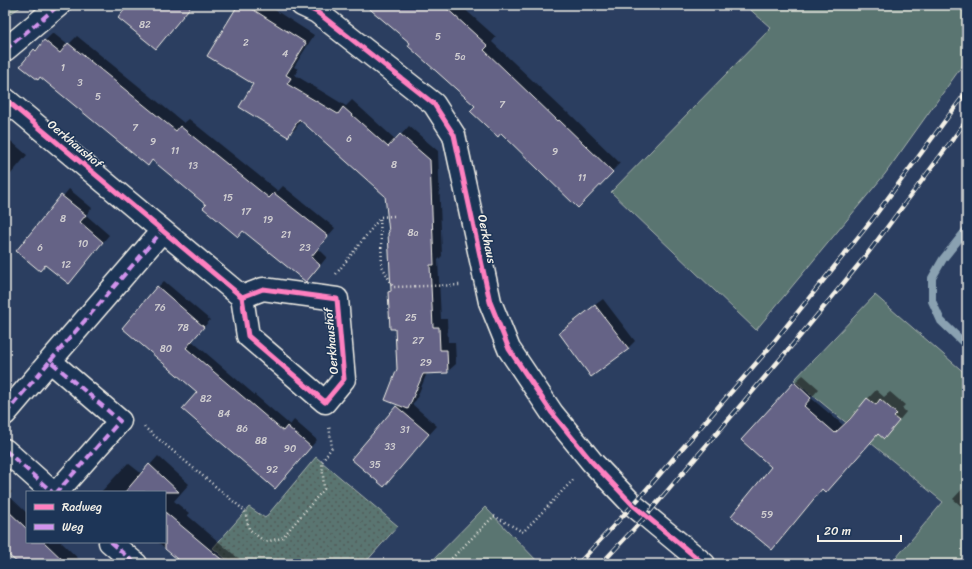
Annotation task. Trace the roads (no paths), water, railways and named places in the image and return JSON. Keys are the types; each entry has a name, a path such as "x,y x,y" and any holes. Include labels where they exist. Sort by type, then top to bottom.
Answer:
{"street":[{"path":"5,50 59,5"},
{"name":"Oerkhaus","path":"302,5 317,12 434,104 454,135 490,302 509,349 552,413 592,462 633,505 704,564"},
{"name":"Oerkhaushof","path":"5,99 242,297 248,336 325,402 344,379 337,299 263,289 242,297"},
{"path":"5,414 162,231"},
{"path":"50,361 120,421 58,491"},
{"path":"5,450 51,491"},
{"path":"111,543 136,564"}],"waterway":[{"path":"967,229 943,259 932,278 932,301 941,321 967,346"}],"railway":[{"path":"578,564 633,505 765,353 871,221 967,91"},
{"path":"601,564 646,516 800,336 865,257 967,120"}]}
